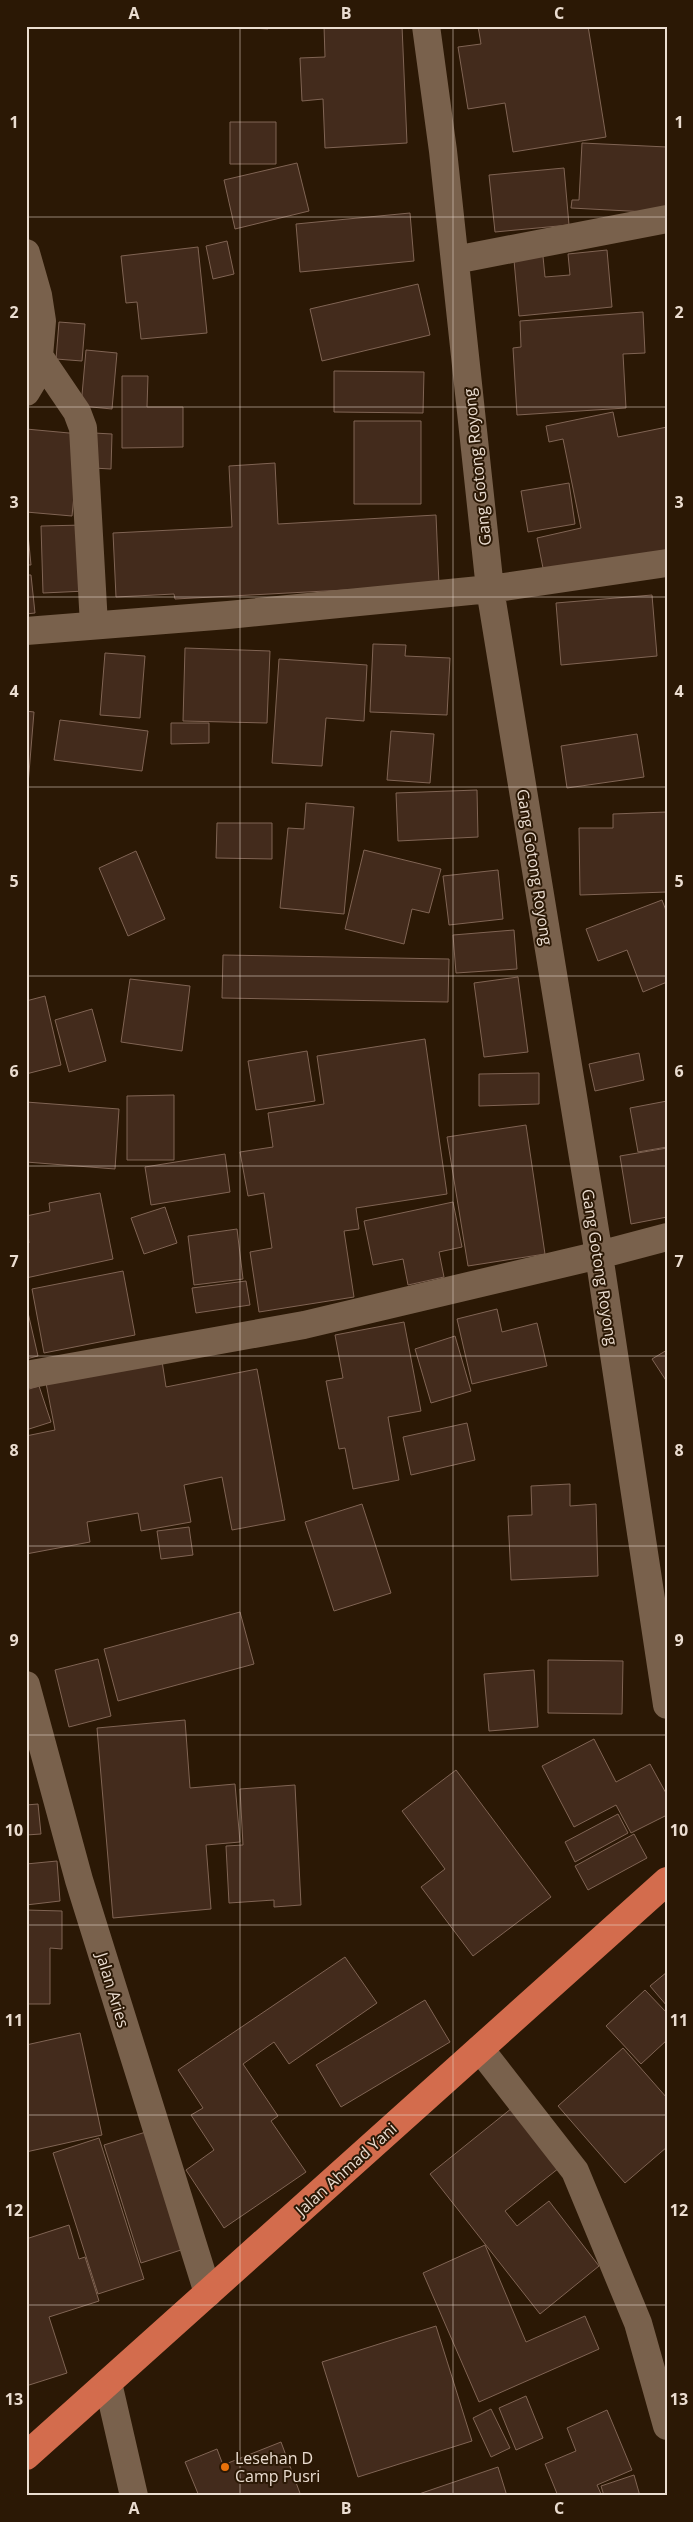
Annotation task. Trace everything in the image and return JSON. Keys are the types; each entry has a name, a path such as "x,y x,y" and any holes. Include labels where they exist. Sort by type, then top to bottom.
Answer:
{"highway":[{"name":"Jalan Ahmad Yani","path":"26,2456 667,1881"}],"street":[{"name":"Gang Gotong Royong","path":"426,26 455,260 490,588 599,1255 667,1705"},
{"path":"455,260 667,218"},
{"path":"26,253 38,295 42,321 39,356 32,382 26,392"},
{"path":"39,356 77,412 83,428 94,625"},
{"path":"26,631 228,615 490,588 667,563"},
{"path":"26,1374 304,1324 599,1255 667,1237"},
{"name":"Jalan Aries","path":"26,1685 79,1880 208,2293"},
{"path":"480,2049 575,2171 638,2323 667,2426"},
{"path":"108,2384 131,2492"}],"building":[{"path":"221,26 269,26 268,29"},
{"path":"324,26 402,26 407,143 325,148 323,99 302,101 300,58 325,57"},
{"path":"478,26 588,26 606,137 513,152 505,103 468,109 458,47 481,44"},
{"path":"230,122 276,122 276,164 230,164"},
{"path":"582,143 667,147 667,213 571,208 572,200 579,200"},
{"path":"297,163 309,211 235,229 224,180"},
{"path":"564,168 569,225 495,232 489,175"},
{"path":"410,213 414,261 300,272 296,224"},
{"path":"227,241 234,274 213,279 206,246"},
{"path":"542,246 545,277 570,275 568,254 607,250 612,307 519,316 513,249"},
{"path":"198,247 207,333 141,339 137,302 126,303 121,256"},
{"path":"418,284 430,335 322,361 310,309"},
{"path":"26,311 35,313 26,346"},
{"path":"643,312 645,353 623,354 626,408 517,415 513,348 521,347 520,321"},
{"path":"59,322 85,324 82,361 56,359"},
{"path":"86,350 117,353 112,409 81,406"},
{"path":"334,371 424,372 423,413 334,412"},
{"path":"122,376 148,376 147,407 183,407 183,447 122,448"},
{"path":"613,412 618,437 667,427 667,551 545,578 537,538 581,528 563,439 549,442 546,426"},
{"path":"354,421 421,421 421,504 354,504"},
{"path":"26,429 80,434 72,516 26,512"},
{"path":"94,433 112,434 111,469 93,468"},
{"path":"275,463 278,524 436,515 439,585 175,599 174,594 116,597 113,533 232,527 229,466"},
{"path":"569,483 575,524 528,532 521,491"},
{"path":"26,514 31,565 26,565"},
{"path":"84,525 86,591 43,593 41,526"},
{"path":"26,575 31,575 35,613 26,614"},
{"path":"652,595 657,656 561,665 556,603"},
{"path":"373,644 406,645 405,656 450,658 447,715 370,712"},
{"path":"185,648 270,651 267,723 183,721"},
{"path":"105,653 145,656 140,718 100,715"},
{"path":"279,659 367,665 364,721 326,718 322,766 272,763"},
{"path":"26,711 34,712 27,797 26,797"},
{"path":"60,720 148,731 142,771 54,760"},
{"path":"171,723 209,723 209,743 171,744"},
{"path":"391,731 434,734 430,783 387,780"},
{"path":"637,734 644,777 567,788 561,746"},
{"path":"477,790 478,837 398,841 396,793"},
{"path":"306,803 354,807 344,914 280,908 288,828 304,829"},
{"path":"667,812 667,892 580,895 579,828 613,828 613,814"},
{"path":"217,823 272,823 272,859 216,858"},
{"path":"364,850 441,869 429,913 412,909 404,944 345,929"},
{"path":"136,851 165,919 128,936 99,868"},
{"path":"498,870 503,919 449,925 443,876"},
{"path":"662,900 667,913 667,982 643,992 627,950 598,961 586,929"},
{"path":"514,930 517,969 456,973 453,935"},
{"path":"223,955 449,959 448,1002 222,998"},
{"path":"518,977 528,1052 484,1057 474,983"},
{"path":"130,979 190,986 182,1051 121,1042"},
{"path":"45,996 61,1065 26,1074 26,1001"},
{"path":"92,1009 106,1061 69,1072 55,1020"},
{"path":"425,1039 447,1194 356,1208 359,1229 344,1231 354,1297 259,1312 250,1252 272,1248 264,1193 248,1196 240,1152 273,1147 268,1113 324,1104 317,1056"},
{"path":"307,1051 315,1101 256,1110 248,1061"},
{"path":"639,1053 644,1080 595,1091 589,1064"},
{"path":"539,1073 539,1104 479,1106 479,1074"},
{"path":"174,1095 174,1160 127,1160 127,1096"},
{"path":"667,1101 667,1147 638,1152 630,1108"},
{"path":"26,1102 119,1109 115,1169 26,1162"},
{"path":"526,1125 545,1254 468,1266 447,1137"},
{"path":"667,1148 667,1217 631,1224 620,1156"},
{"path":"225,1154 230,1192 151,1205 145,1167"},
{"path":"100,1193 113,1259 26,1278 26,1243 29,1243 26,1216 50,1211 49,1203"},
{"path":"453,1202 462,1247 439,1252 444,1277 408,1285 403,1259 373,1265 364,1221"},
{"path":"165,1207 177,1243 144,1254 131,1218"},
{"path":"237,1229 243,1279 194,1285 188,1236"},
{"path":"123,1271 135,1335 44,1353 32,1289"},
{"path":"246,1281 250,1305 196,1313 192,1288"},
{"path":"26,1304 38,1356 26,1359"},
{"path":"497,1309 502,1332 537,1323 547,1366 472,1384 457,1319"},
{"path":"404,1322 421,1411 388,1417 399,1480 353,1489 345,1448 339,1449 326,1381 343,1378 335,1335"},
{"path":"455,1336 471,1391 431,1403 415,1349"},
{"path":"667,1350 667,1382 652,1359"},
{"path":"162,1361 166,1387 257,1369 285,1520 232,1530 222,1477 184,1485 191,1522 141,1531 138,1513 87,1522 90,1542 26,1554 26,1436 55,1430 46,1383"},
{"path":"39,1386 51,1422 26,1430 26,1390"},
{"path":"467,1423 475,1460 411,1475 403,1437"},
{"path":"570,1484 570,1506 596,1504 598,1576 511,1580 508,1516 532,1515 531,1486"},
{"path":"362,1504 391,1593 334,1611 305,1522"},
{"path":"189,1527 193,1555 161,1559 157,1531"},
{"path":"240,1612 254,1664 118,1701 104,1649"},
{"path":"98,1659 111,1716 69,1727 55,1670"},
{"path":"548,1660 623,1661 622,1714 548,1713"},
{"path":"534,1670 538,1727 489,1731 484,1674"},
{"path":"185,1720 190,1788 235,1784 240,1842 206,1845 211,1909 113,1918 97,1728"},
{"path":"594,1739 616,1782 650,1764 667,1795 667,1815 631,1833 616,1805 574,1827 542,1766"},
{"path":"456,1770 551,1897 473,1956 421,1887 445,1869 402,1811"},
{"path":"295,1785 301,1905 274,1907 274,1900 229,1903 226,1846 243,1845 240,1789"},
{"path":"38,1804 41,1834 26,1835 26,1805"},
{"path":"618,1814 628,1833 575,1862 565,1842"},
{"path":"634,1834 647,1858 588,1890 575,1866"},
{"path":"57,1861 60,1901 26,1905 26,1864"},
{"path":"26,1910 62,1911 62,1949 50,1948 50,2004 26,2004"},
{"path":"345,1957 377,2003 289,2064 274,2042 243,2064 278,2116 271,2121 306,2172 224,2228 186,2170 214,2150 191,2115 203,2108 178,2070"},
{"path":"667,1972 667,2006 650,1986"},
{"path":"645,1990 667,2013 667,2040 641,2064 606,2026"},
{"path":"425,2000 450,2042 341,2107 316,2065"},
{"path":"80,2033 102,2135 26,2152 26,2045"},
{"path":"623,2048 667,2098 667,2147 625,2183 558,2106"},
{"path":"517,2104 564,2164 505,2211 517,2226 549,2201 599,2266 540,2314 430,2174"},
{"path":"149,2131 187,2248 141,2263 104,2145"},
{"path":"99,2138 144,2279 98,2294 53,2153"},
{"path":"69,2225 79,2259 85,2257 99,2301 49,2317 67,2373 26,2386 26,2239"},
{"path":"485,2245 526,2342 585,2316 599,2349 479,2402 423,2273"},
{"path":"436,2326 472,2441 358,2477 322,2362"},
{"path":"526,2396 543,2438 516,2450 499,2408"},
{"path":"491,2409 510,2448 491,2457 473,2418"},
{"path":"607,2410 632,2470 597,2485 602,2496 558,2496 545,2464 576,2451 567,2428"},
{"path":"281,2442 301,2496 199,2496 185,2462 217,2449 223,2465"},
{"path":"498,2467 507,2496 413,2496"},
{"path":"634,2475 640,2496 604,2496 601,2486"}],"place":[{"name":"Lesehan D Camp Pusri","path":"225,2467"}]}
